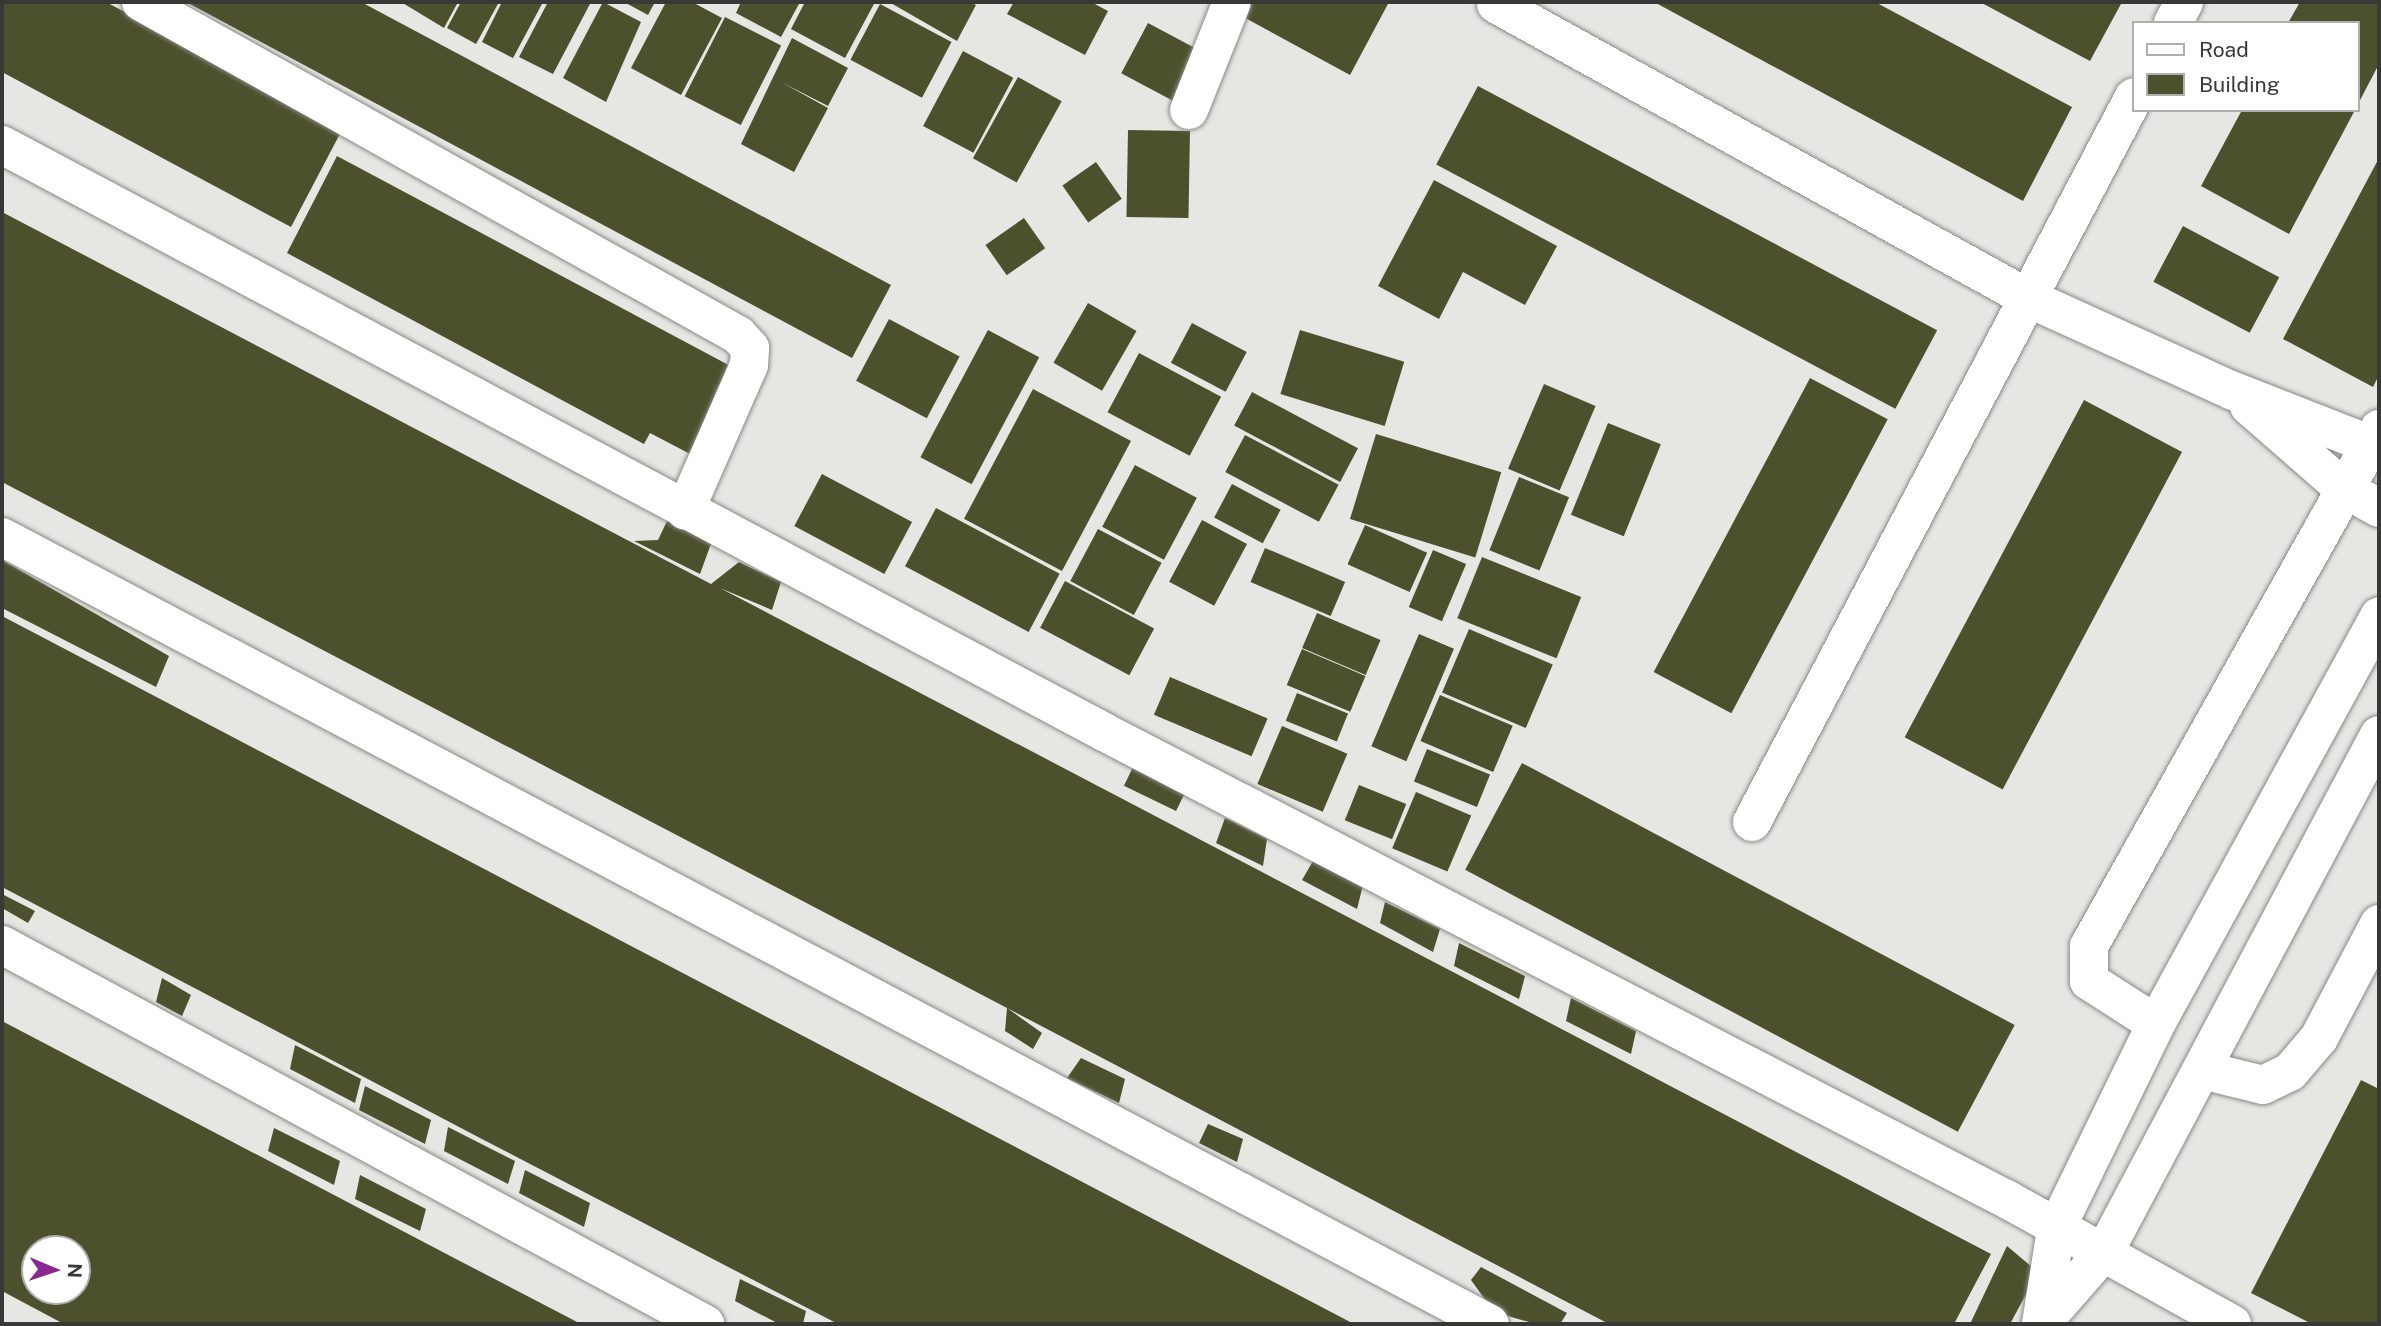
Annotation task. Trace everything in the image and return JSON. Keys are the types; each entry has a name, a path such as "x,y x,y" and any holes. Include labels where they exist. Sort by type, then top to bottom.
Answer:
{"street":[{"path":"1189,110 1232,2"},
{"path":"2174,21 2184,2"},
{"path":"152,4 738,335 750,348 749,365 685,511"},
{"path":"1496,4 2028,299 2231,390 2377,440 2343,488 2089,946 2089,981 2157,1024"},
{"path":"1752,822 2132,101"},
{"path":"2,145 685,511 2056,1228 2105,1251 2232,1324"},
{"path":"2231,390 2343,488 2379,508"},
{"path":"2,537 1490,1324"},
{"path":"2041,1324 2056,1228 2157,1024 2379,616"},
{"path":"2041,1324 2105,1251 2379,735"},
{"path":"2202,1070 2263,1085 2290,1072 2319,1038 2379,924"},
{"path":"2,945 705,1324"}],"building":[{"path":"2,2 106,2 343,128 291,227 2,72"},
{"path":"186,2 361,2 891,285 852,358"},
{"path":"401,2 458,2 444,28"},
{"path":"461,2 499,2 476,44 447,28"},
{"path":"502,2 543,2 513,58 482,42"},
{"path":"548,2 591,2 553,74 519,57"},
{"path":"603,2 641,22 606,102 563,78"},
{"path":"624,2 655,2 648,15"},
{"path":"666,2 692,2 722,18 681,95 631,68"},
{"path":"741,2 800,2 781,37 736,13"},
{"path":"805,2 875,2 845,58 791,29"},
{"path":"889,2 969,2 976,5 957,41"},
{"path":"1014,2 1091,2 1108,11 1085,55 1007,14"},
{"path":"1244,2 1389,2 1350,75 1238,14"},
{"path":"1654,2 1875,2 2072,107 2023,201"},
{"path":"1980,2 2122,2 2090,61"},
{"path":"2300,2 2379,2 2379,64 2360,100 2360,21 2289,21"},
{"path":"880,4 952,42 922,98 850,60"},
{"path":"725,17 781,46 741,125 685,96"},
{"path":"1148,23 1208,55 1181,105 1121,73"},
{"path":"792,38 848,68 828,106 781,82 828,108 794,172 741,144"},
{"path":"963,51 1013,78 973,153 923,126"},
{"path":"1018,77 1062,101 1017,183 973,158"},
{"path":"1478,86 1937,330 1895,409 1436,165"},
{"path":"2241,112 2354,112 2289,234 2201,186"},
{"path":"1128,130 1190,131 1188,218 1126,217"},
{"path":"337,156 736,369 692,455 650,433 644,444 287,253"},
{"path":"2379,158 2379,375 2373,387 2283,339"},
{"path":"1096,162 1122,199 1088,222 1062,186"},
{"path":"1434,180 1557,246 1525,305 1463,272 1439,319 1378,286"},
{"path":"2,212 711,584 739,562 781,582 772,610 720,588 1991,1254 1954,1324 1609,1324 2,482"},
{"path":"1024,218 1045,248 1007,275 985,245"},
{"path":"2183,226 2279,277 2250,333 2153,282"},
{"path":"1088,303 1136,331 1102,391 1054,363"},
{"path":"889,319 960,357 927,418 856,381"},
{"path":"1192,323 1247,352 1226,392 1171,363"},
{"path":"988,330 1039,357 972,484 920,457"},
{"path":"1300,330 1404,362 1385,426 1280,394"},
{"path":"1139,353 1221,397 1190,456 1108,412"},
{"path":"1810,378 1888,419 1731,713 1654,672"},
{"path":"1544,384 1596,406 1560,491 1508,469"},
{"path":"1033,389 1131,441 1062,571 964,519"},
{"path":"1252,392 1358,448 1340,482 1234,426"},
{"path":"2084,400 2182,452 2003,789 1905,737"},
{"path":"1608,423 1661,444 1624,536 1571,515"},
{"path":"1376,434 1501,472 1475,557 1350,519"},
{"path":"1245,435 1339,485 1319,522 1225,472"},
{"path":"1135,465 1197,498 1164,560 1102,527"},
{"path":"822,474 912,522 884,574 794,526"},
{"path":"1519,477 1569,497 1539,570 1489,550"},
{"path":"1232,484 1281,510 1263,543 1214,518"},
{"path":"936,508 1060,574 1029,632 905,566"},
{"path":"668,519 712,541 700,574 634,541 658,540"},
{"path":"1202,520 1247,544 1214,606 1169,582"},
{"path":"1365,525 1427,553 1410,592 1348,564"},
{"path":"1098,529 1162,563 1134,615 1070,581"},
{"path":"1265,548 1345,582 1331,616 1251,582"},
{"path":"1433,550 1466,564 1442,621 1409,607"},
{"path":"1482,557 1581,597 1556,658 1457,618"},
{"path":"2,560 169,656 156,687 2,608"},
{"path":"1065,581 1154,628 1129,675 1040,628"},
{"path":"1317,613 1381,640 1366,675 1302,648"},
{"path":"2,616 1354,1324 838,1324 480,1138 2,887"},
{"path":"1469,629 1553,665 1526,728 1442,693"},
{"path":"1419,634 1454,649 1406,761 1371,746"},
{"path":"1302,649 1366,676 1350,712 1287,685"},
{"path":"1170,677 1268,718 1252,756 1154,715"},
{"path":"1297,693 1348,714 1337,741 1286,721"},
{"path":"1440,695 1513,726 1493,772 1420,741"},
{"path":"1282,726 1347,754 1323,812 1257,784"},
{"path":"1427,749 1490,774 1477,807 1414,781"},
{"path":"1522,763 2015,1025 1958,1132 1465,870"},
{"path":"1134,765 1186,790 1176,811 1124,786"},
{"path":"1359,785 1406,804 1392,839 1345,820"},
{"path":"1416,792 1471,815 1447,872 1392,848"},
{"path":"1225,818 1267,839 1263,866 1216,843"},
{"path":"1313,861 1363,885 1357,909 1302,880"},
{"path":"2,894 35,911 28,923 2,908"},
{"path":"1385,902 1440,929 1433,952 1380,923"},
{"path":"1459,943 1525,976 1519,999 1454,966"},
{"path":"162,978 191,995 182,1016 156,1002"},
{"path":"1571,998 1636,1031 1631,1054 1566,1021"},
{"path":"1007,1008 1042,1033 1033,1049 1005,1031"},
{"path":"2,1021 581,1324 62,1323 28,1305 91,1305 91,1235 21,1235 21,1301 2,1291"},
{"path":"295,1045 361,1079 355,1103 290,1069"},
{"path":"1081,1058 1125,1079 1119,1103 1067,1078"},
{"path":"2361,1080 2379,1089 2379,1324 2312,1324 2251,1293"},
{"path":"365,1086 431,1120 425,1144 359,1110"},
{"path":"1208,1124 1243,1139 1237,1162 1199,1143"},
{"path":"448,1127 515,1161 508,1184 444,1151"},
{"path":"274,1128 340,1161 334,1185 268,1151"},
{"path":"525,1170 590,1203 584,1227 519,1193"},
{"path":"360,1175 426,1209 420,1231 355,1199"},
{"path":"2007,1246 2038,1272 2010,1324 1970,1324"},
{"path":"1481,1267 1567,1313 1560,1324 1536,1324 1494,1312 1471,1280"},
{"path":"740,1279 806,1311 803,1324 779,1324 735,1301"}]}
